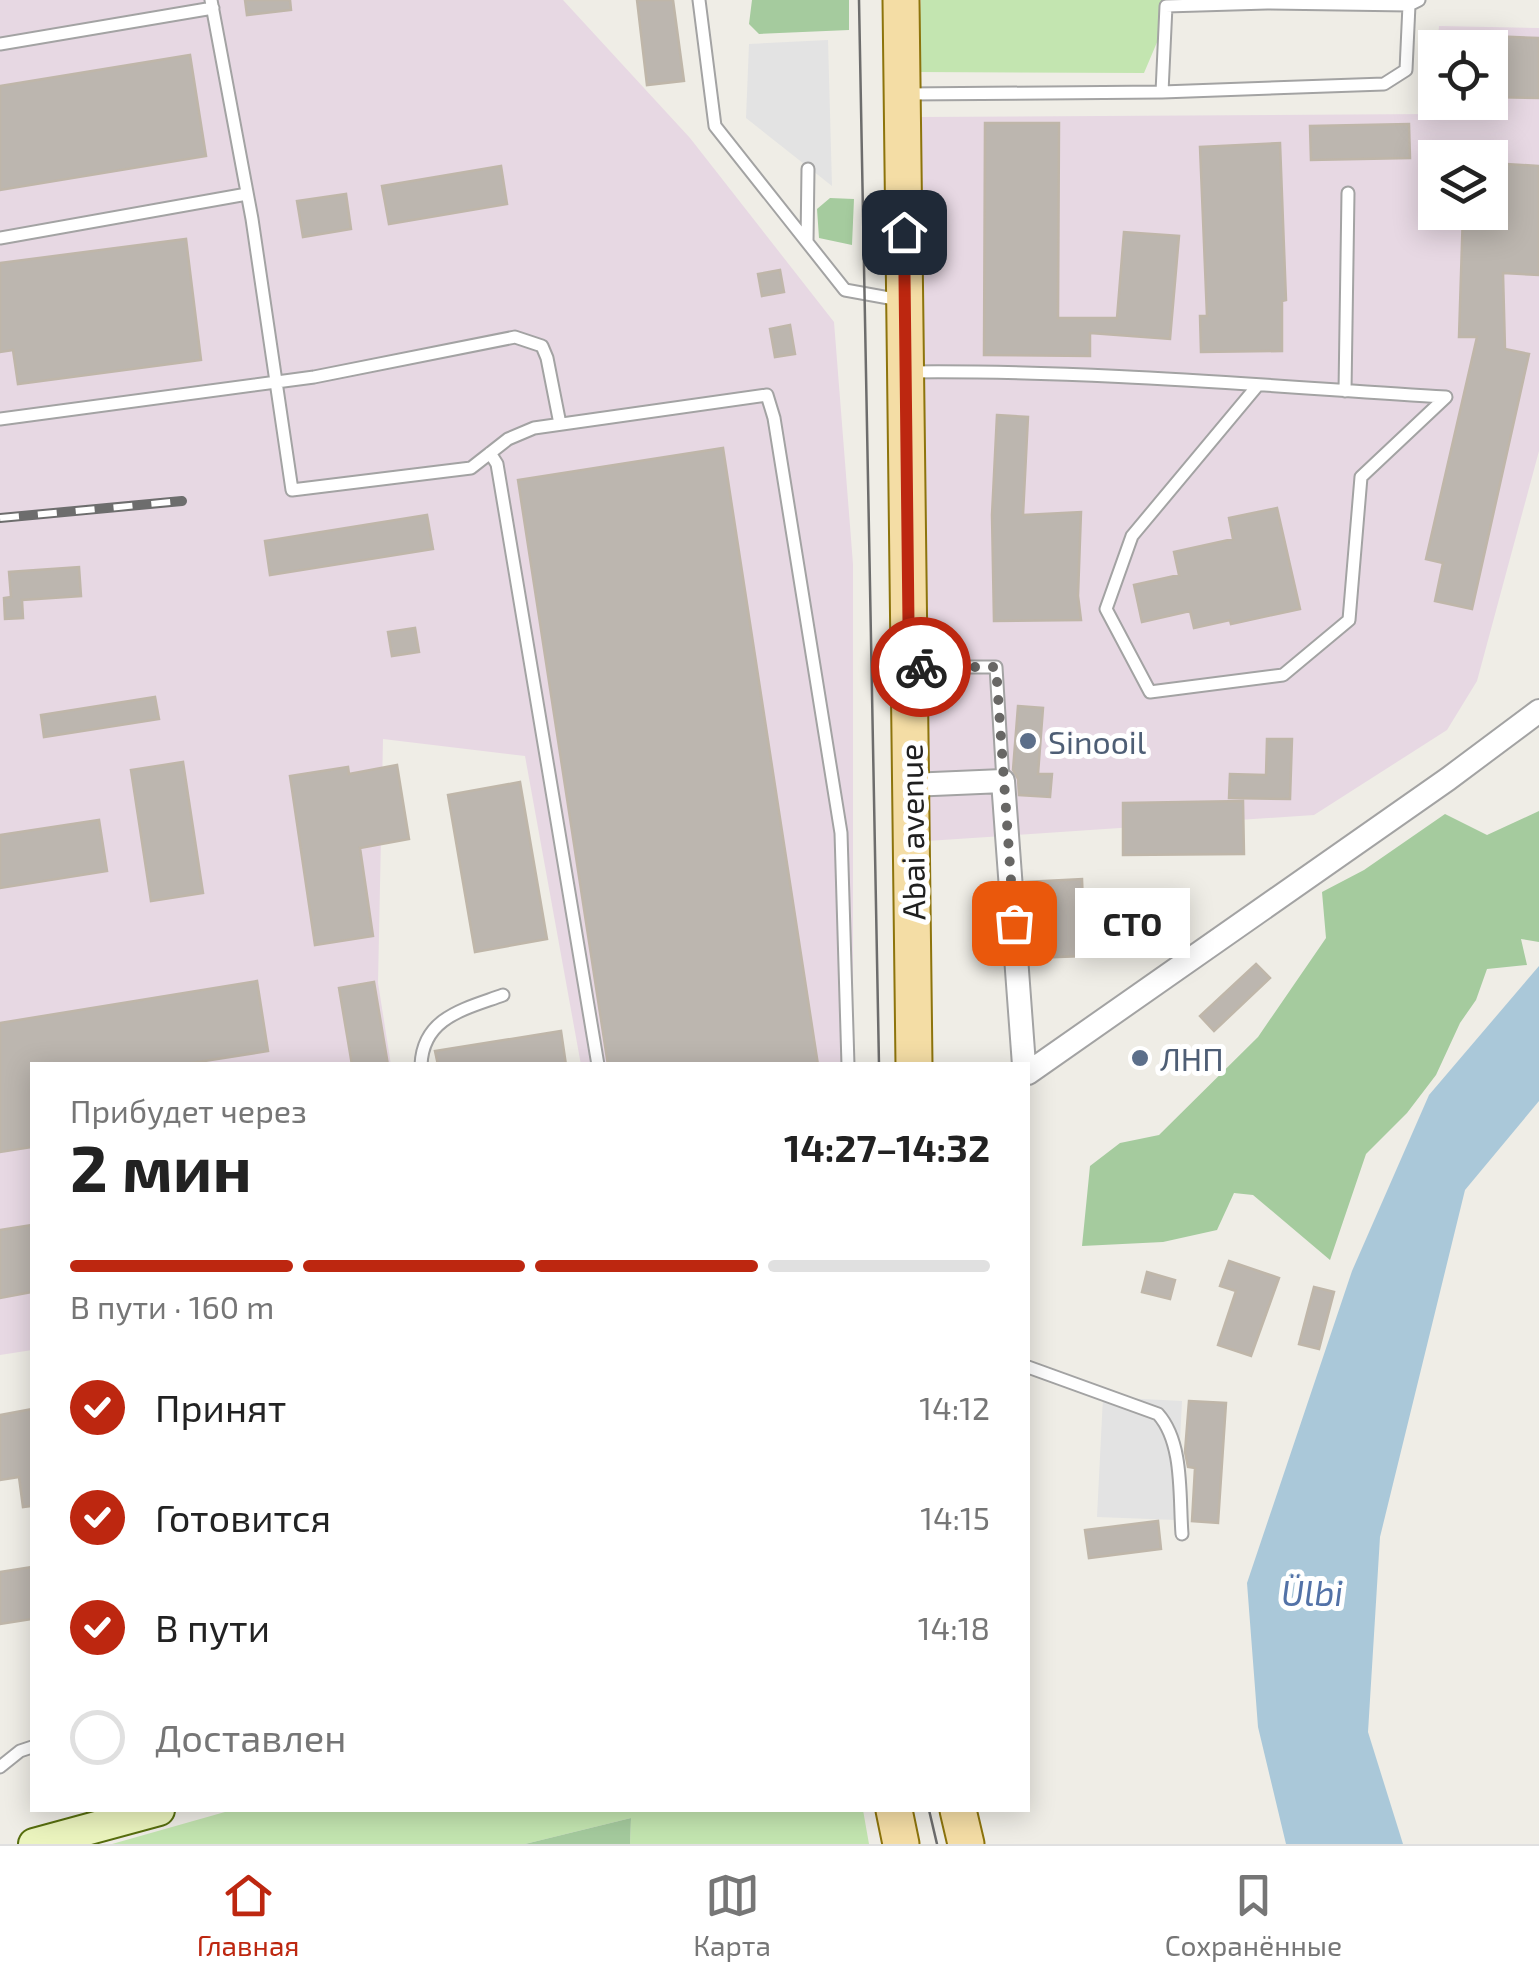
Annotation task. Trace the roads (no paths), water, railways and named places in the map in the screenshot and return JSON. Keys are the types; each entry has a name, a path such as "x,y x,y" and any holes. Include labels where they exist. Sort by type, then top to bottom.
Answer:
{"main road":[{"name":"Abai avenue","path":"901,0 914,1062"},
{"path":"34,1844 152,1812"},
{"path":"894,1812 901,1844"},
{"path":"958,1812 966,1844"}],"street":[{"path":"1030,1072 1418,800 1539,710"},
{"path":"910,786 1003,781 1024,1062"}],"lane":[{"path":"699,0 715,126 844,290 904,301"},
{"path":"902,94 1162,92 1384,84 1406,70 1414,2 1166,3 1162,92"},
{"path":"0,44 212,4 247,194 292,490 471,468 508,440 534,428 767,395 774,418 840,833 848,1062"},
{"path":"807,242 808,169"},
{"path":"1345,390 1348,193"},
{"path":"0,238 247,194"},
{"path":"0,419 276,382 515,336 542,346 548,358 560,424"},
{"path":"905,372 1010,370 1446,396 1361,478 1349,620 1283,675 1150,692 1106,609 1132,536 1258,385"},
{"path":"490,453 498,464 598,1062"},
{"path":"909,667 996,667 1003,781"},
{"path":"421,1062 424,1044 444,1017 503,994"},
{"path":"1030,1367 1158,1414 1174,1441 1182,1534"},
{"path":"0,1767 30,1748"}],"water":[{"name":"Ülbi","path":"1539,966 1539,1101 1465,1190 1380,1537 1368,1732 1403,1844 1286,1844 1258,1727 1247,1583 1352,1271 1429,1095"}],"tram line":[{"path":"859,0 879,1062"},
{"path":"929,1812 937,1844"}],"railway":[{"path":"0,518 182,501"}],"place":[{"name":"Sinooil","path":"1028,741"},
{"name":"СТО","path":"1014,923"},
{"name":"ЛНП","path":"1140,1058"}]}
